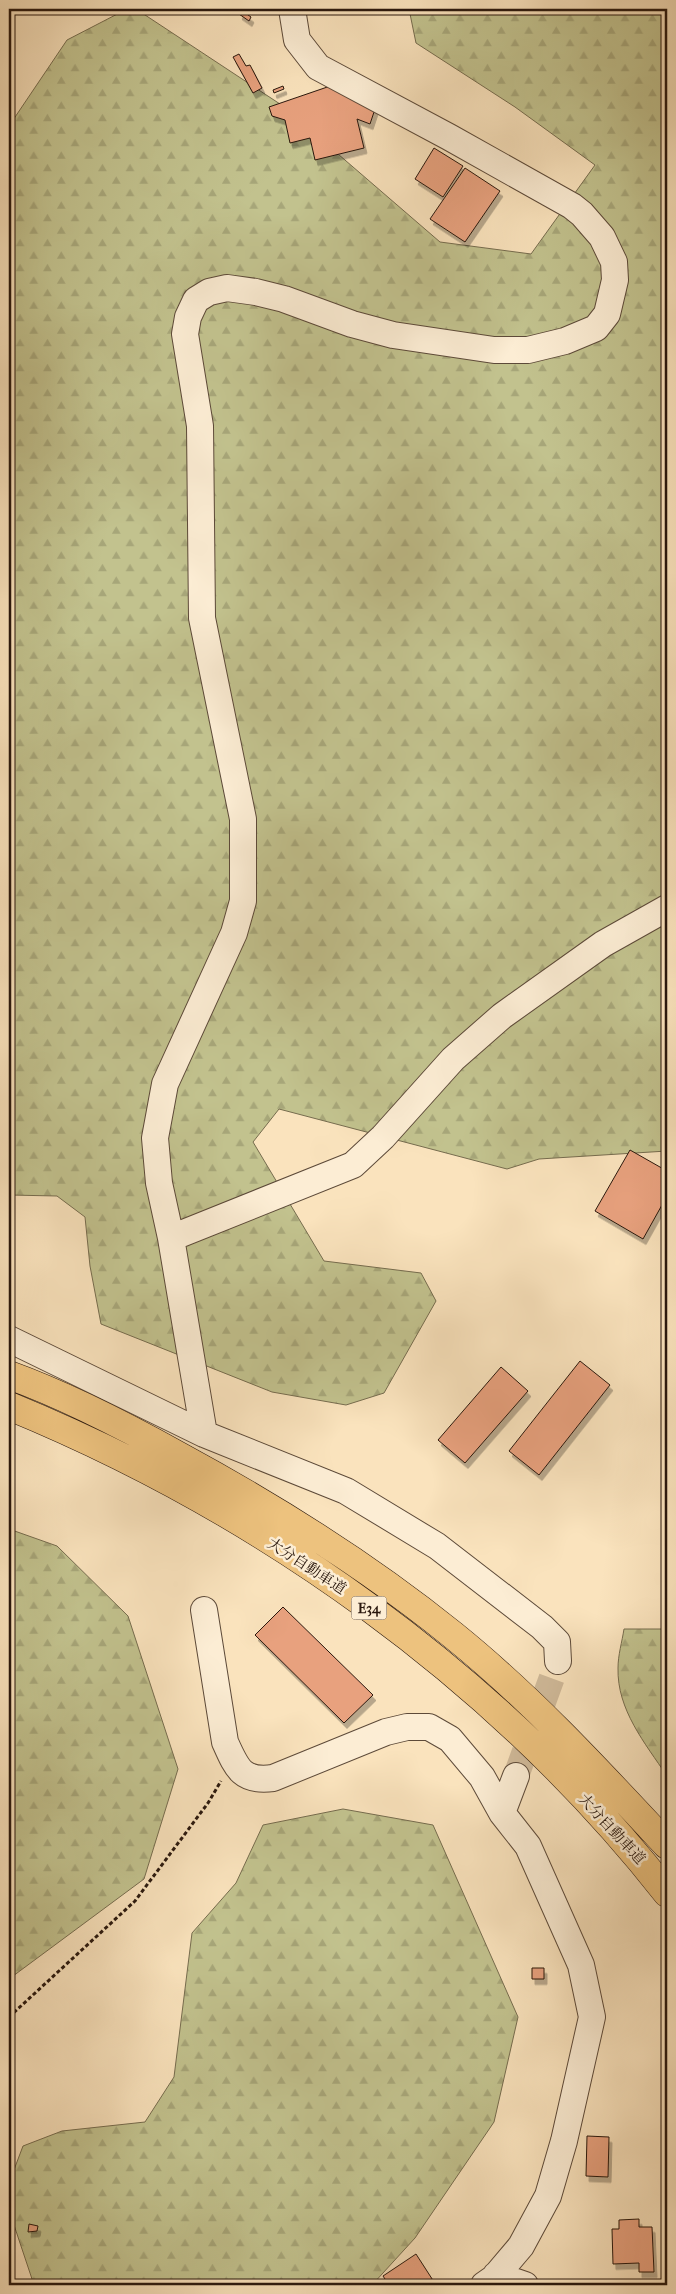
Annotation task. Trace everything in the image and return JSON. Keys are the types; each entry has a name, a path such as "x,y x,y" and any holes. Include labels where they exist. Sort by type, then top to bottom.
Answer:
{"highway":[{"name":"大分自動車道","path":"9,1375 132,1430 247,1492 361,1567 453,1635 545,1718 667,1845"},
{"name":"大分自動車道","path":"9,1406 122,1457 230,1516 345,1590 433,1657 535,1746 645,1865 667,1893"}],"street":[{"path":"204,1434 171,1238 159,1183 155,1138 165,1084 234,933 243,901 243,819 202,618 200,426 185,334 188,317 196,300 210,292 227,288 256,292 284,299 352,324 393,335 494,350 518,350 565,341 596,328 606,314 615,280 614,262 602,237 582,214 509,170 318,67 296,40 292,9"},
{"path":"171,1238 352,1165 383,1137 453,1059 502,1016 603,944 667,908"},
{"path":"9,1339 204,1434 346,1491 402,1523 437,1546 542,1627 557,1642 558,1661"},
{"path":"204,1610 225,1742 233,1761 248,1778 259,1780 274,1778 386,1732 407,1727 429,1727 450,1740 482,1777 502,1813 528,1846 581,1965 592,2017 564,2141 548,2196 521,2246 490,2280"},
{"path":"502,1813 516,1776"},
{"path":"490,2280 524,2285"}],"path":[{"path":"9,2017 135,1901 208,1803 233,1761"}],"green space":[{"path":"127,9 136,9 280,104 440,242 531,254 595,165 515,107 416,43 409,9 667,9 667,1151 539,1159 507,1169 279,1109 253,1142 324,1261 421,1273 436,1301 384,1393 346,1405 272,1392 101,1324 90,1266 85,1217 57,1196 9,1195 9,126 67,40"},
{"path":"9,1529 57,1546 128,1616 178,1769 144,1879 9,1979"},
{"path":"624,1629 667,1629 667,1776 634,1725 622,1698 618,1668"},
{"path":"343,1809 433,1825 518,2017 494,2122 415,2238 372,2285 34,2285 9,2210 9,2183 23,2146 62,2131 145,2122 174,2077 192,1933 236,1883 263,1825"}],"building":[{"path":"241,10 251,17 249,21 239,14"},
{"path":"239,54 246,66 250,65 262,88 253,93 233,57"},
{"path":"339,83 376,106 370,124 357,119 364,148 315,160 310,138 290,143 285,120 272,116 269,107"},
{"path":"283,86 284,89 274,93 273,90"},
{"path":"434,148 463,166 443,197 415,179"},
{"path":"465,168 500,191 465,242 430,219"},
{"path":"630,1150 667,1171 667,1196 643,1239 595,1211"},
{"path":"580,1361 610,1385 539,1475 509,1451"},
{"path":"501,1367 528,1391 465,1463 438,1440"},
{"path":"283,1607 373,1695 344,1723 255,1635"},
{"path":"532,1968 544,1968 544,1979 532,1979"},
{"path":"587,2136 609,2137 608,2177 586,2176"},
{"path":"639,2219 639,2227 652,2227 654,2272 639,2272 639,2263 613,2264 612,2229 619,2229 619,2220"},
{"path":"29,2224 38,2226 37,2231 28,2232"},
{"path":"416,2254 436,2285 389,2285 383,2276"}],"tunnel":[{"path":"516,1776 558,1661"}]}
